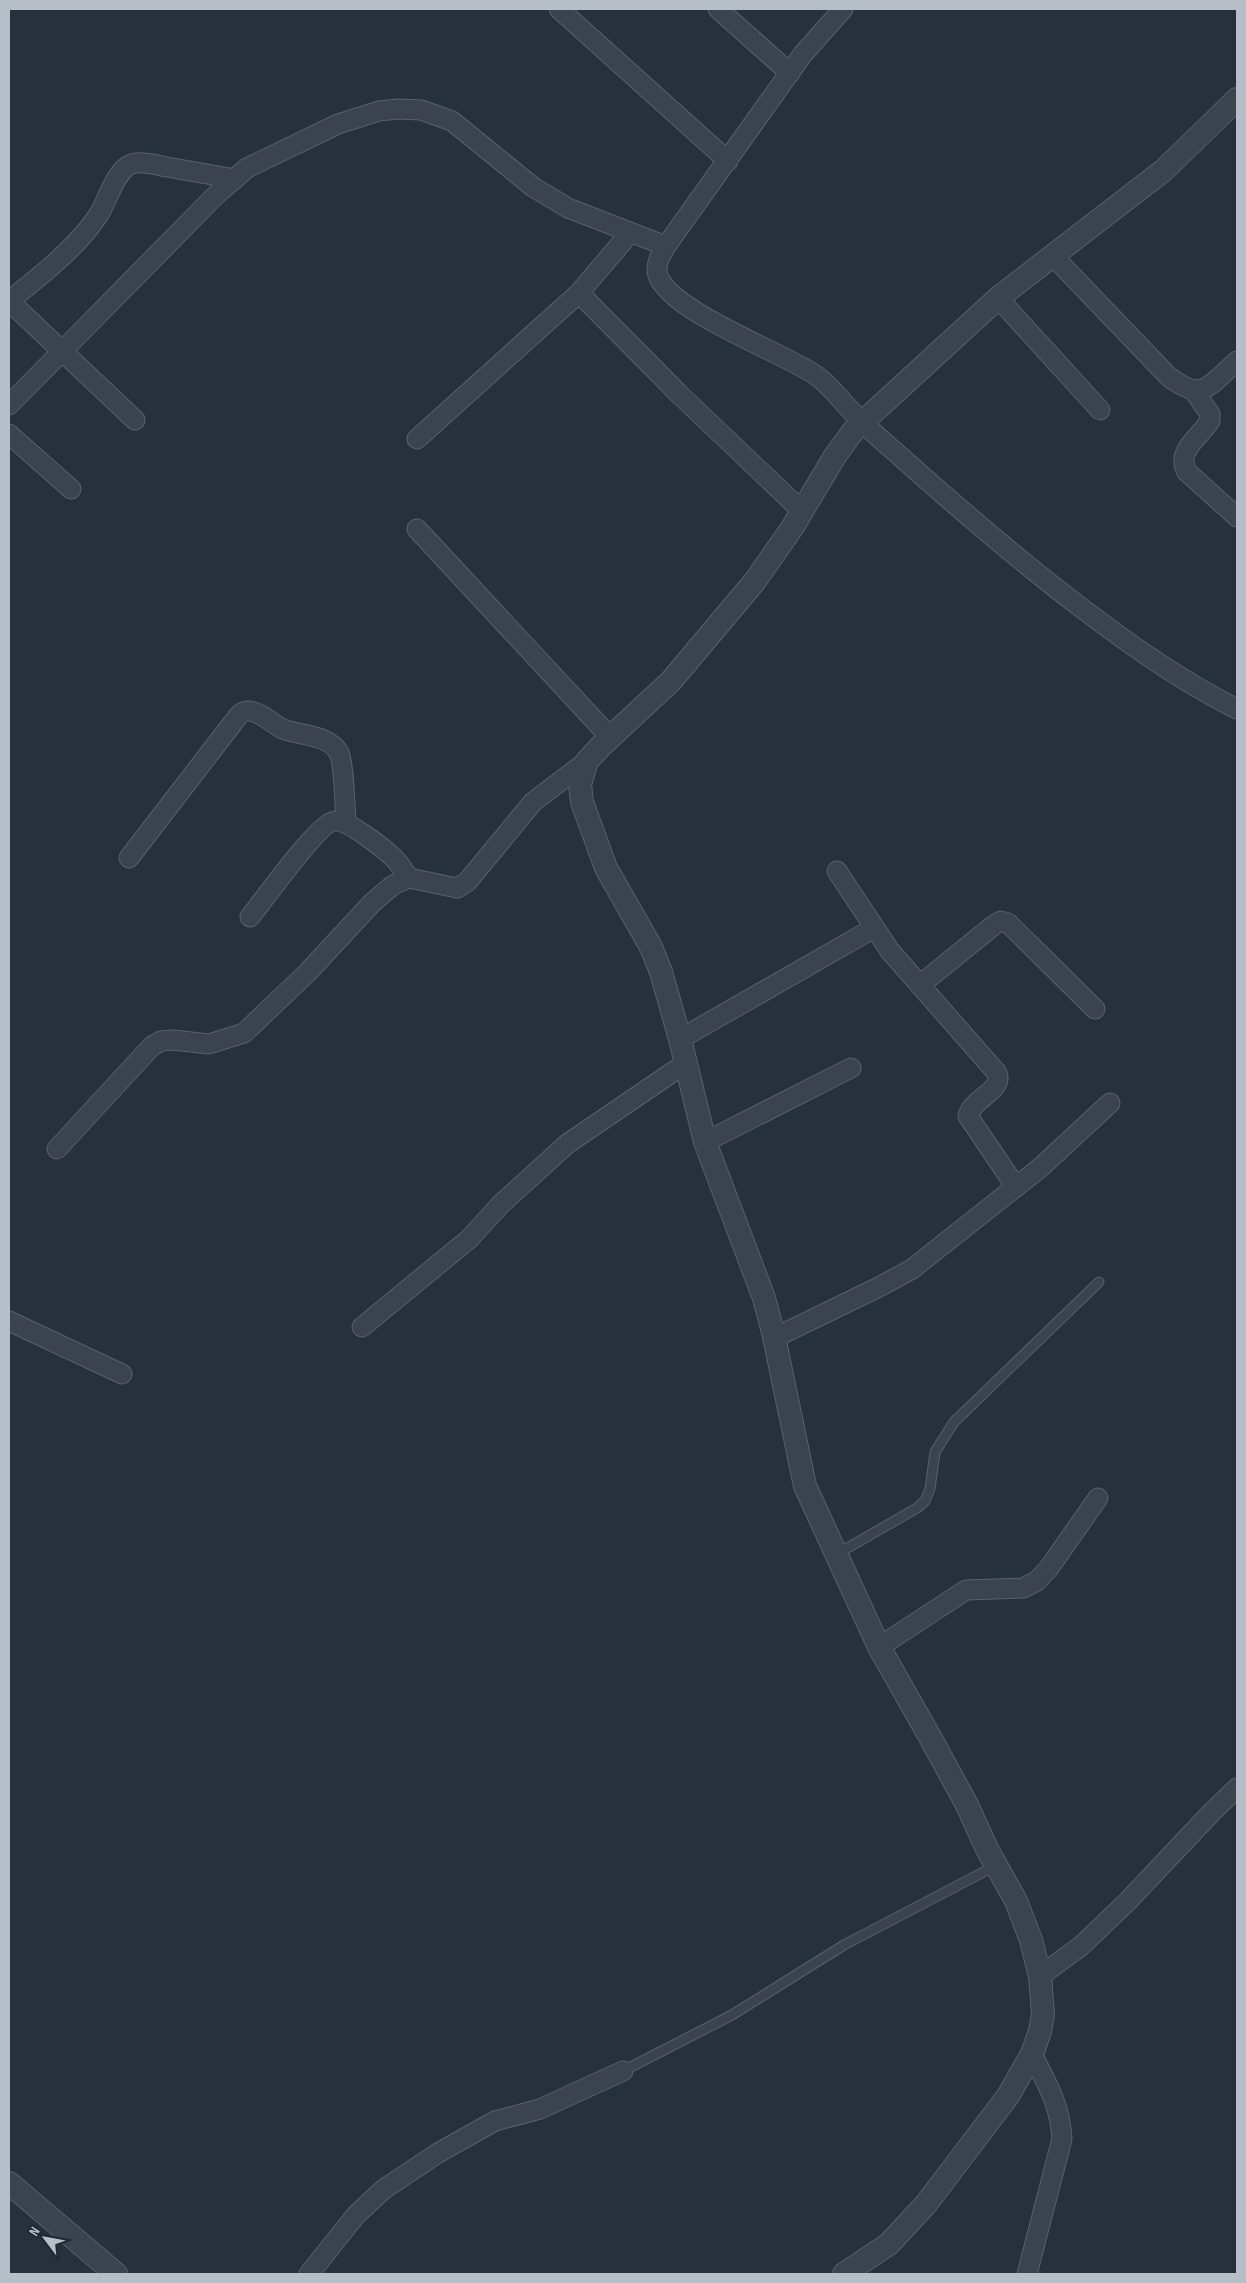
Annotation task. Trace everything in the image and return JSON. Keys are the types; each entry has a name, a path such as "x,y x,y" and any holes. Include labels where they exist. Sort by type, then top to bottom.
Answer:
{"street":[{"path":"559,9 728,161"},
{"path":"718,9 790,73"},
{"path":"843,9 803,54 666,246 659,259 657,271 660,279 690,309 709,321 806,368 828,385 862,422 948,500 1040,576 1129,644 1192,685 1237,709"},
{"path":"57,1149 152,1046 167,1040 208,1044 244,1033 308,972 372,903 393,885 409,878 457,888 467,882 533,802 587,761 690,660 755,581 802,511 835,456 862,422 998,298 1164,170 1237,98"},
{"path":"9,405 217,194 247,168 338,124 379,111 398,109 421,110 452,122 533,187 568,208 666,246"},
{"path":"135,420 9,301 43,274 100,214 121,172 129,166 136,163 155,165 235,179"},
{"path":"417,439 579,293 630,233"},
{"path":"1053,256 1169,377 1184,388 1194,391 1205,388 1237,361"},
{"path":"579,293 680,395 802,511"},
{"path":"998,298 1100,410"},
{"path":"1194,391 1210,414 1210,421 1190,444 1184,456 1183,465 1187,472 1237,517"},
{"path":"9,434 71,489"},
{"path":"418,529 610,737"},
{"path":"129,858 232,724 242,712 248,710 258,713 285,730 313,736 334,747 340,759 346,823"},
{"path":"587,761 580,784 582,802 606,868 651,948 661,972 680,1039 705,1142 764,1298 804,1486 879,1647 930,1737 1016,1901 1028,1932 1042,1994 1032,2054 1008,2096 926,2204 889,2244 844,2274"},
{"path":"250,917 325,825 335,821 346,823 394,858 409,878"},
{"path":"836,871 890,951 997,1073 999,1079 997,1086 975,1102 969,1110 968,1116 1016,1187"},
{"path":"920,985 994,925 1002,922 1008,923 1095,1009"},
{"path":"680,1039 874,928"},
{"path":"362,1327 469,1239 501,1204 567,1144 686,1063"},
{"path":"705,1142 851,1068"},
{"path":"774,1338 912,1269 1042,1167 1110,1103"},
{"path":"9,1321 122,1374"},
{"path":"879,1647 966,1590 1024,1588 1037,1581 1049,1568 1098,1498"},
{"path":"1042,1994 1082,1946 1128,1902 1237,1788"},
{"path":"1027,2274 1062,2139 1061,2118 1054,2098 1032,2054"},
{"path":"309,2274 356,2215 384,2190 438,2153 495,2121 540,2109 623,2070"},
{"path":"9,2183 116,2274"}],"lane":[{"path":"836,1555 917,1508 925,1501 930,1489 935,1452 954,1422 1099,1282"},
{"path":"623,2070 732,2014 844,1945 988,1849"}]}
